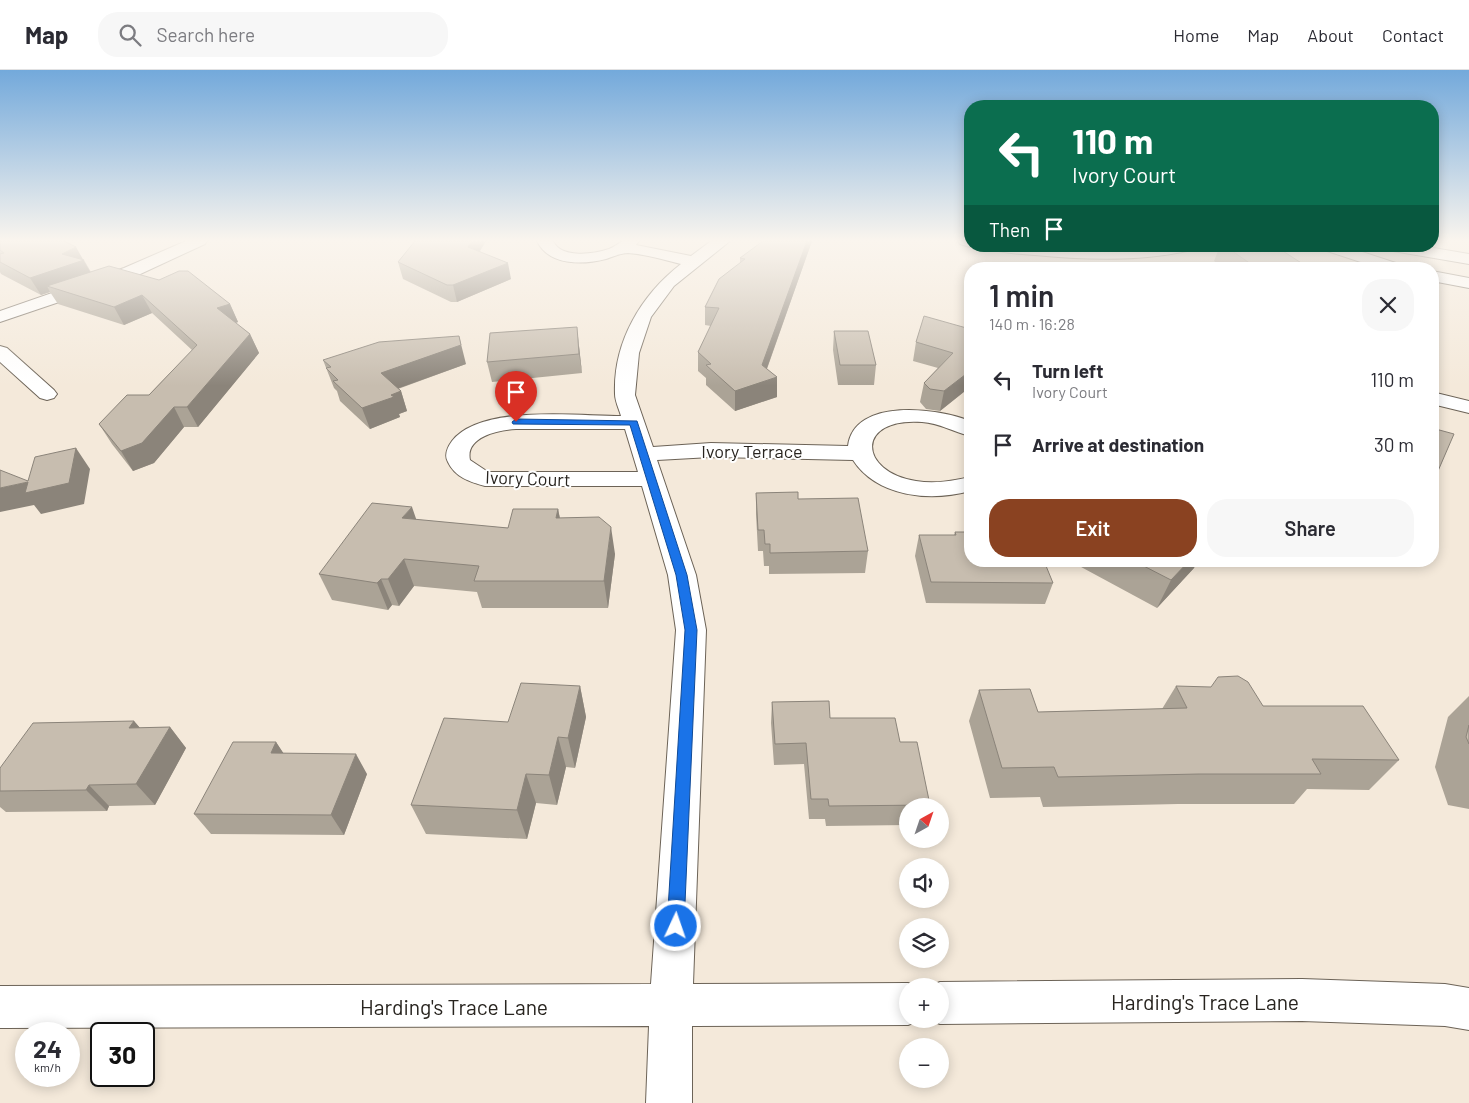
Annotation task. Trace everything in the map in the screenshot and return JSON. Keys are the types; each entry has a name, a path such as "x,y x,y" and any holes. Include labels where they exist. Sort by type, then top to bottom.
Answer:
{"street":[{"path":"0,317 80,289"},
{"path":"662,289 642,317 632,340 625,395 682,575 691,630 671,1006 668,1103"},
{"path":"0,352 47,394"},
{"path":"1439,400 1469,407"},
{"path":"964,427 927,416 895,417 882,420 863,434 860,443 861,452 866,462 875,472 889,480 905,486 941,490 964,486"},
{"name":"Ivory Court","path":"634,423 501,423 479,431 463,442 458,451 457,460 462,468 472,475 485,479 647,466"},
{"name":"Ivory Terrace","path":"647,466 729,450 861,452"},
{"name":"Harding's Trace Lane","path":"949,1003 1302,1000 1445,1005 1469,1009"},
{"name":"Harding's Trace Lane","path":"0,1007 899,1004"}],"building":[{"path":"57,289 211,289 230,304 217,308 250,334 187,407 174,407 142,443 121,451 99,424 127,395 149,395 197,345 142,295 114,307"},
{"path":"714,289 790,289 762,365 777,377 735,391 706,365 711,364 698,352 719,308 705,307"},
{"path":"924,316 964,327 964,376 944,391 930,389 924,383 953,353 916,342"},
{"path":"577,327 579,354 487,362 490,333"},
{"path":"834,331 868,331 876,365 840,365"},
{"path":"459,336 461,345 381,373 401,391 391,395 394,397 362,408 333,381 338,380 326,368 331,367 323,360 379,342"},
{"path":"1439,430 1454,434 1439,469"},
{"path":"76,448 69,483 25,493 28,482 0,488 0,470 28,481 35,457"},
{"path":"798,492 798,499 858,498 868,551 770,553 770,544 765,544 764,530 758,530 756,493"},
{"path":"372,503 412,507 402,518 508,528 513,509 558,509 556,518 599,517 611,527 604,581 474,581 479,566 404,559 388,579 381,579 377,583 319,574"},
{"path":"955,532 964,532 964,567 1046,567 1053,583 931,582 919,535 956,535"},
{"path":"1146,567 1183,567 1171,580"},
{"path":"1238,676 1248,682 1263,706 1363,706 1399,760 1312,759 1321,774 1058,777 1054,767 1002,768 979,690 1030,689 1038,712 1187,708 1176,686 1211,687 1218,677"},
{"path":"521,683 580,686 568,738 558,737 549,775 526,774 517,810 411,805 444,718 508,722"},
{"path":"829,701 830,718 895,718 900,742 917,742 929,798 899,798 899,805 829,806 828,799 811,799 806,743 775,744 772,702"},
{"path":"134,721 129,728 170,727 136,784 89,785 86,790 0,791 0,768 33,723"},
{"path":"1469,725 1469,744 1466,737"},
{"path":"233,742 276,742 271,753 356,754 331,815 194,814"}],"route":[{"path":"516,422 634,423 682,575 691,630 676,926"}]}
